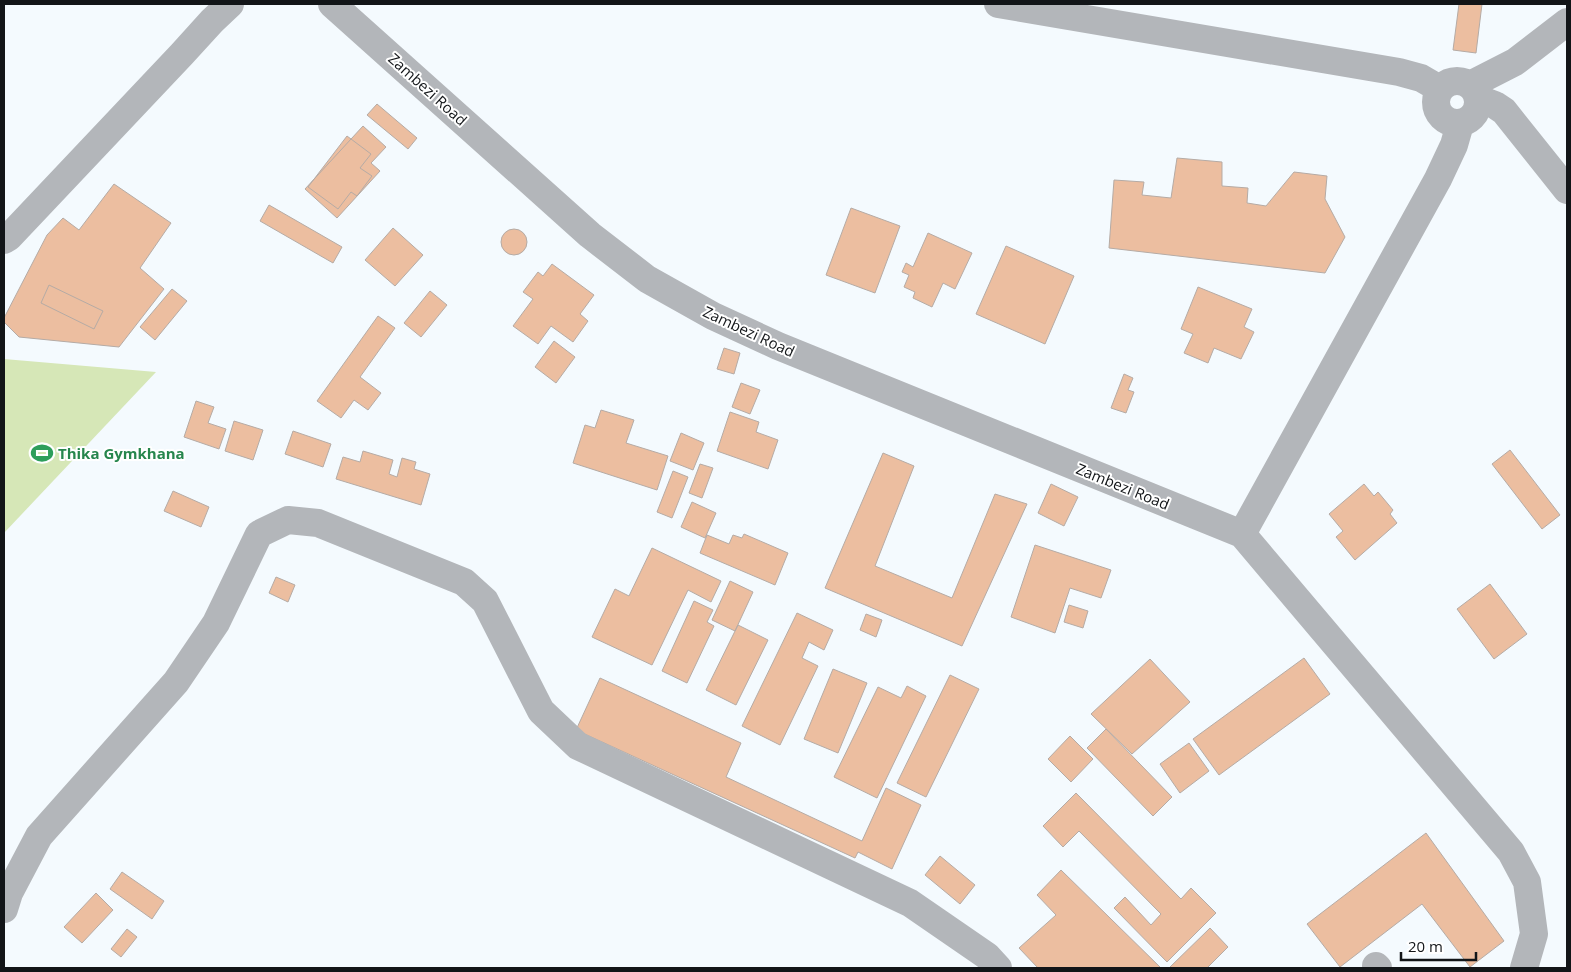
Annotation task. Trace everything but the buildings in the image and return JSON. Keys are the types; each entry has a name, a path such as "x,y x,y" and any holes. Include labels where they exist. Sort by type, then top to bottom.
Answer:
{"street":[{"path":"4,240 9,237 230,4"},
{"name":"Zambezi Road","path":"332,4 590,235 647,279 713,316 778,346 1242,534"},
{"path":"998,4 1399,72 1421,78 1440,89"},
{"path":"1475,92 1567,22"},
{"path":"1475,92 1478,108 1475,115 1468,121 1460,124 1452,123 1444,120 1439,114 1436,106 1436,97 1440,89 1454,80 1463,81 1475,92 1504,111 1567,190"},
{"path":"1460,124 1454,145 1438,179 1242,534 1511,852 1526,882 1534,934 1524,968"},
{"path":"4,909 9,893 39,836 176,682 216,623 259,534 288,520 318,524 464,582 485,601 541,711 578,746 910,903 987,956 998,968"}],"green space":[{"name":"Thika Gymkhana","path":"4,359 156,372 4,533"}],"place":[{"name":"Thika Gymkhana","path":"42,453"}]}
